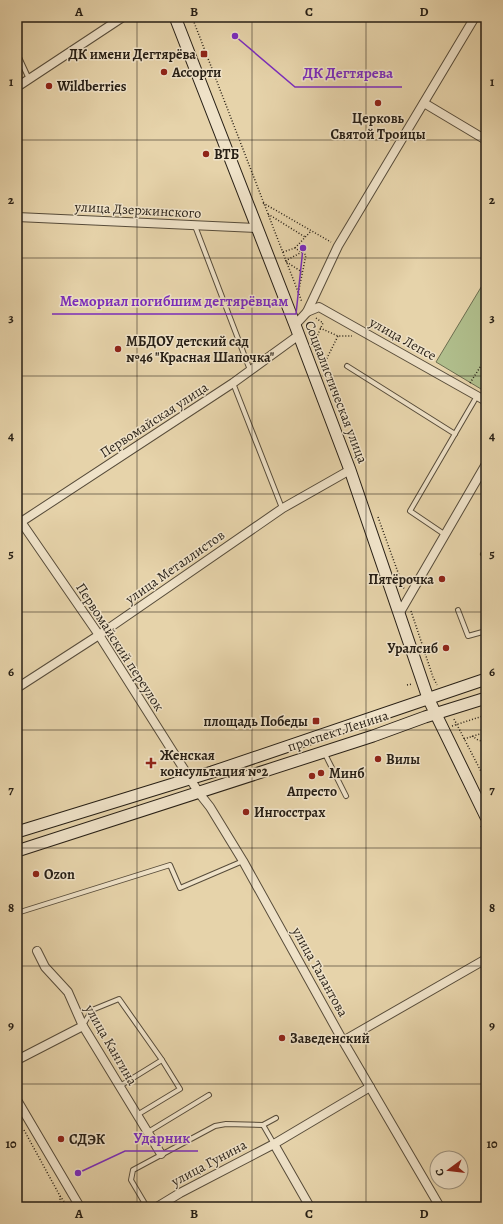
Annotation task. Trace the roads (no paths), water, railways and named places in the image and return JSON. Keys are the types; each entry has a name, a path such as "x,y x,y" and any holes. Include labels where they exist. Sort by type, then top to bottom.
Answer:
{"main road":[{"name":"Социалистическая улица","path":"175,17 350,470 428,698 486,817"},
{"name":"проспект Ленина","path":"17,832 190,778 486,679"},
{"name":"проспект Ленина","path":"17,851 199,793 486,698"}],"street":[{"path":"17,87 123,17"},
{"name":"Первомайская улица","path":"19,519 233,384 297,330 338,246 475,17"},
{"path":"424,103 486,140"},
{"name":"улица Дзержинского","path":"17,217 257,228"},
{"name":"улица Лепсе","path":"307,312 320,307 486,401"},
{"path":"399,614 444,534 486,464"},
{"name":"улица Металлистов","path":"17,688 98,635 283,508 350,470"},
{"name":"Первомайский переулок","path":"19,519 98,635 199,793"},
{"name":"улица Талантова","path":"199,793 210,807 243,861 343,1041 440,1207"},
{"name":"улица Кангина","path":"37,951 45,967 68,992 83,1026 161,1154"},
{"path":"343,1041 486,959"},
{"path":"17,1060 83,1026"},
{"name":"улица Гунина","path":"157,1207 180,1193 274,1144 370,1087"},
{"path":"17,1100 80,1207"},
{"path":"274,1144 310,1207"}],"lane":[{"path":"17,53 29,79"},
{"path":"195,226 250,371"},
{"path":"347,366 455,434"},
{"path":"233,384 283,508"},
{"path":"444,534 410,511 477,396"},
{"path":"486,550 483,554 486,556"},
{"path":"458,610 468,636 486,631"},
{"path":"324,752 346,796"},
{"path":"17,913 170,865 180,888 243,861"},
{"path":"83,1026 92,1010 119,999 162,1060 180,1089 137,1115"},
{"path":"120,1086 162,1060"},
{"path":"147,1133 209,1095"},
{"path":"147,1207 131,1180 133,1170 215,1126 226,1124 263,1125 276,1118"},
{"path":"263,1125 274,1144"}],"place":[{"name":"ДК Дегтярева","path":"235,36"},
{"name":"ДК имени Дегтярёва","path":"204,54"},
{"name":"Ассорти","path":"164,72"},
{"name":"Wildberries","path":"49,86"},
{"name":"Церковь Святой Троицы","path":"378,103"},
{"name":"ВТБ","path":"206,154"},
{"name":"Мемориал погибшим дегтярёвцам","path":"303,248"},
{"name":"МБДОУ детский сад №46 \"Красная Шапочка\"","path":"118,349"},
{"name":"Пятёрочка","path":"442,579"},
{"name":"Уралсиб","path":"446,648"},
{"name":"площадь Победы","path":"316,721"},
{"name":"Вилы","path":"378,759"},
{"name":"Женская консультация №2","path":"151,763"},
{"name":"Минб","path":"321,773"},
{"name":"Апресто","path":"312,776"},
{"name":"Ингосстрах","path":"246,812"},
{"name":"Ozon","path":"36,874"},
{"name":"Заведенский","path":"282,1038"},
{"name":"СДЭК","path":"61,1139"},
{"name":"Ударник","path":"78,1173"}]}
